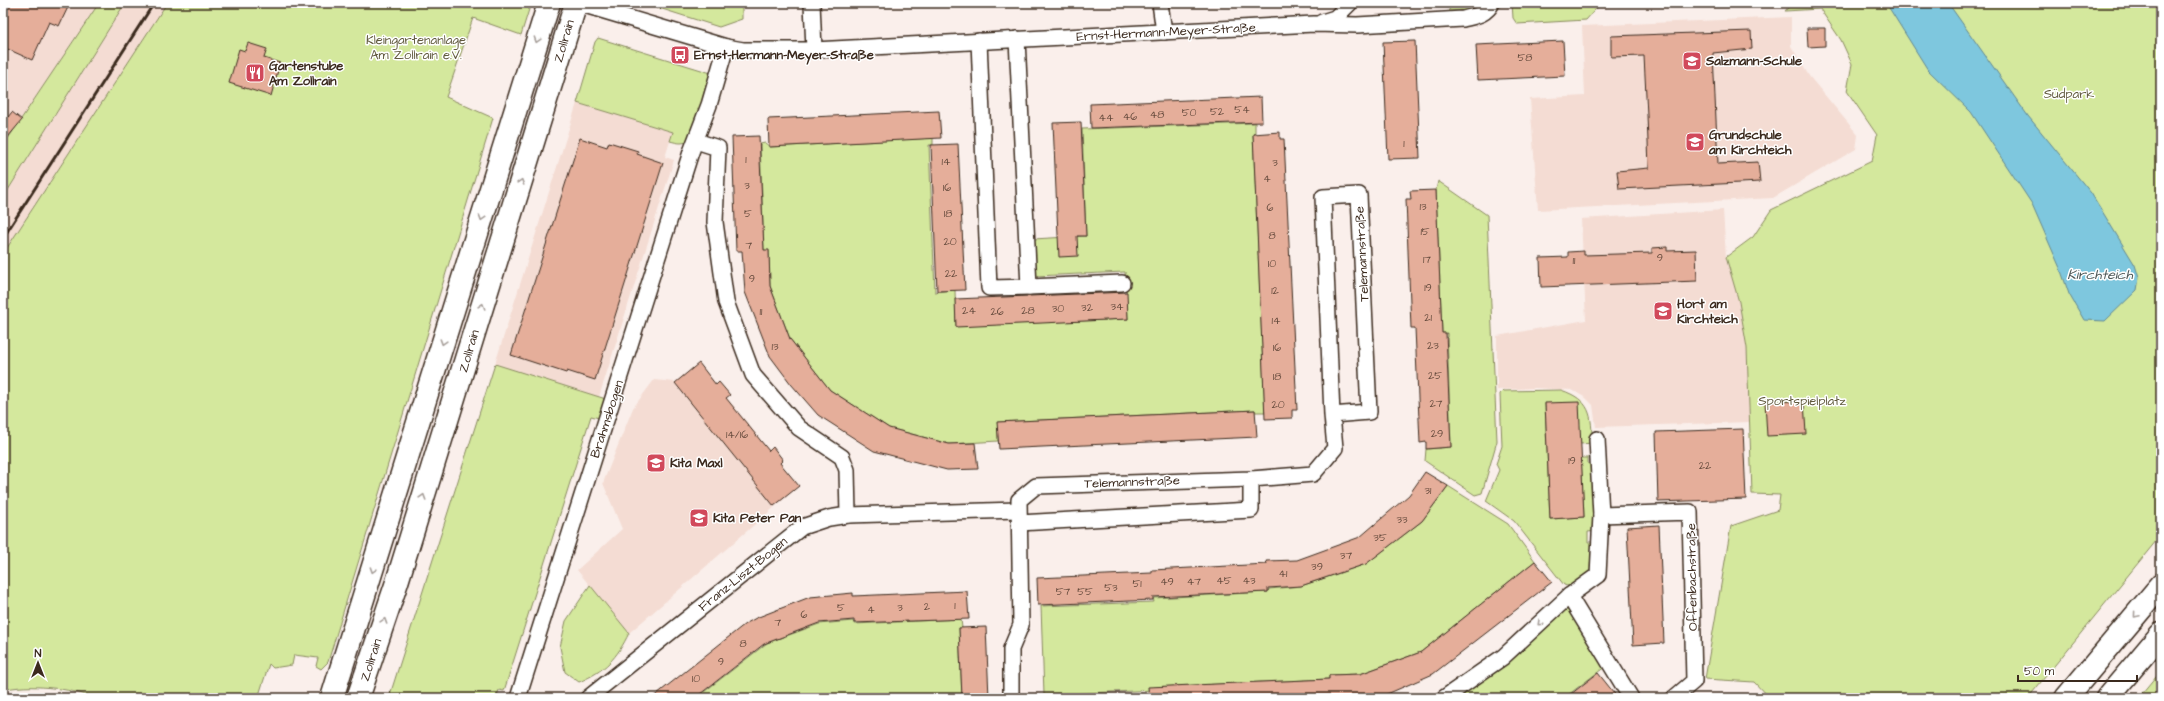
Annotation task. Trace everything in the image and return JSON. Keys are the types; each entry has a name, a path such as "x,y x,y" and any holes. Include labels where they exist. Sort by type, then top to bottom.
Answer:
{"main road":[{"name":"Zollrain","path":"332,698 549,3"},
{"name":"Zollrain","path":"358,698 399,575 577,3"},
{"path":"2066,698 2161,585"},
{"path":"2107,698 2161,634"}],"street":[{"name":"Ernst-Hermann-Meyer-Straße","path":"577,3 726,47 743,50 814,50 1314,24 1357,25 1479,16 1489,9 1492,3"},
{"path":"812,3 814,50"},
{"path":"1160,3 1164,32"},
{"name":"Ernst-Hermann-Meyer-Straße","path":"1314,24 1335,18 1350,3"},
{"path":"1017,39 1029,287"},
{"path":"979,41 989,288 1122,283"},
{"name":"Brahmsbogen","path":"518,698 688,160 696,140 726,47"},
{"path":"696,140 718,148 715,222 726,302 753,375 799,428 842,457 847,470 848,515"},
{"name":"Telemannstraße","path":"1018,516 1018,500 1036,486 1252,479 1313,474 1335,448 1332,415 1323,196 1359,195 1369,412 1332,415"},
{"path":"1444,698 1503,657 1569,596 1598,575 1601,515 1597,439"},
{"name":"Franz-Liszt-Bogen","path":"588,698 802,527 829,518 848,515 1018,516 1251,510 1252,479"},
{"name":"Offenbachstraße","path":"1601,515 1690,512 1694,681 1674,698"},
{"path":"1011,698 1011,649 1021,625 1018,516"},
{"path":"1569,596 1631,698"}],"shaded area":[{"path":"3,3 99,3 3,146"},
{"path":"125,3 167,3 3,254 3,198"},
{"name":"Grundschule am Kirchteich","path":"1791,17 1791,46 1809,76 1858,135 1856,149 1773,198 1538,210 1530,99 1585,96 1582,26"},
{"path":"577,103 673,132 665,157 674,160 599,397 495,364"},
{"name":"Hort am Kirchteich","path":"1723,210 1726,257 1739,302 1747,348 1750,422 1596,427 1593,405 1586,398 1572,390 1535,388 1497,390 1497,336 1586,320 1581,219"},
{"name":"Kita Peter Pan","path":"699,363 769,450 773,447 783,460 780,463 799,486 629,633 577,570 622,529 603,483 633,408 654,380 675,382"}],"green space":[{"path":"99,3 125,3 3,198 3,146"},
{"name":"Kleingartenanlage Am Zollrain e.V.","path":"167,3 531,3 521,35 473,18 446,97 493,118 328,662 321,669 316,666 318,658 294,655 292,665 273,668 269,664 258,698 94,698 84,694 61,689 24,687 3,690 3,254"},
{"path":"643,3 742,3 742,19 719,27"},
{"path":"1454,3 1479,3 1469,10 1448,11"},
{"path":"1512,3 1601,3 1586,20 1517,24 1513,18"},
{"path":"1792,3 2161,3 2161,535 2028,698 1769,698 1754,682 1705,679 1731,526 1778,510 1780,495 1752,494 1747,348 1739,302 1726,257 1753,237 1771,210 1872,161 1877,135 1847,91 1852,64 1841,40 1820,9 1785,11"},
{"path":"598,38 711,73 690,139 688,141 678,143 670,141 673,132 577,103 595,42"},
{"path":"1255,123 1255,133 1253,134 1265,412 1255,412 1255,410 998,422 998,441 949,444 889,428 830,390 790,339 770,286 769,251 764,250 760,144 765,143 770,147 933,138 933,145 929,145 935,292 955,290 956,326 1128,319 1125,272 1036,276 1033,239 1086,236 1082,129"},
{"path":"1438,181 1487,215 1497,441 1482,493 1475,495 1425,461 1426,449 1451,447 1447,333 1442,333 1436,190"},
{"path":"495,364 609,400 603,419 591,416 504,691 499,690 496,698 389,698"},
{"path":"1561,390 1578,399 1588,410 1591,424 1592,443 1581,444 1545,404 1550,519 1584,517 1581,458 1588,458 1588,464 1594,464 1597,531 1588,532 1588,542 1598,542 1597,564 1588,577 1579,583 1569,586 1564,585 1514,521 1486,501 1499,470 1496,464 1502,446 1500,394 1503,391"},
{"path":"1448,486 1508,524 1535,561 1421,652 1360,674 1329,675 1329,679 1157,687 1157,690 1044,695 1041,606 1154,602 1153,598 1268,592 1269,589 1301,586 1366,564 1422,521"},
{"path":"590,585 629,633 620,650 609,663 596,673 579,682 565,672 560,647 566,621"},
{"path":"1569,596 1610,663 1564,698 1444,698"},
{"path":"961,619 962,628 959,628 962,698 696,698 767,643 819,624 853,621 854,624"},
{"path":"2161,670 2161,698 2138,698"}],"water":[{"name":"Kirchteich","path":"1886,3 1948,3 2028,116 2091,193 2135,265 2139,278 2137,290 2105,321 2084,320 2069,294 2060,268 2032,204 1971,112 1928,70"}],"building":[{"path":"3,3 70,3 59,26 49,22 32,60 3,47"},
{"path":"1807,28 1825,28 1825,46 1808,47"},
{"path":"1751,31 1752,49 1713,53 1718,164 1758,162 1760,182 1619,189 1617,171 1649,168 1644,56 1611,57 1611,36"},
{"path":"1415,41 1420,158 1388,159 1383,42"},
{"path":"1563,41 1565,76 1478,80 1476,45"},
{"name":"Gartenstube Am Zollrain","path":"248,43 267,49 264,58 280,63 271,96 229,83 239,49 245,51"},
{"path":"1261,97 1262,122 1091,128 1090,104"},
{"path":"939,111 941,138 769,147 768,119"},
{"path":"12,112 22,120 3,143 3,123"},
{"path":"1081,122 1086,236 1077,236 1078,256 1059,257 1053,123"},
{"path":"1280,132 1280,139 1284,139 1297,410 1292,410 1292,418 1265,419 1253,134"},
{"path":"759,136 764,250 769,250 770,286 790,339 830,390 889,428 949,444 975,443 978,469 947,470 874,451 818,415 791,384 770,356 745,292 742,251 736,251 732,137"},
{"path":"580,138 607,147 609,142 638,151 637,154 663,163 595,380 567,371 566,373 511,355"},
{"path":"958,144 965,290 937,291 931,145"},
{"path":"1436,190 1442,333 1446,333 1451,447 1426,449 1426,442 1420,443 1415,328 1411,328 1406,199 1411,199 1410,191"},
{"path":"1667,247 1667,251 1696,250 1697,281 1541,287 1540,258 1568,257 1568,252 1584,251 1584,255 1652,253 1652,248"},
{"path":"1127,292 1128,319 956,327 955,299"},
{"path":"699,363 716,385 719,382 730,395 726,398 769,451 773,447 783,460 780,463 799,486 774,506 675,383"},
{"path":"1804,401 1806,434 1767,436 1765,402"},
{"path":"1579,402 1584,517 1550,519 1545,403"},
{"path":"1255,410 1257,437 999,449 997,422"},
{"path":"1743,429 1746,499 1658,502 1656,432"},
{"path":"1425,472 1448,486 1422,521 1366,564 1301,586 1268,588 1268,592 1153,597 1153,600 1038,605 1037,578 1152,573 1152,570 1267,564 1266,561 1297,560 1360,537 1409,495"},
{"path":"1659,525 1664,643 1633,645 1627,527"},
{"path":"1535,561 1552,582 1433,674 1378,698 1149,698 1148,687 1329,679 1329,675 1360,674 1421,652"},
{"path":"967,591 969,619 854,623 854,620 819,623 764,644 695,698 652,698 745,624 756,618 810,597 853,593 853,596"},
{"path":"986,627 989,698 962,698 959,628"},
{"path":"1598,673 1618,698 1566,698 1585,683"}],"railway":[{"path":"3,238 154,3"}],"place":[{"name":"Ernst-Hermann-Meyer-Straße","path":"680,55"},
{"name":"Salzmann-Schule","path":"1692,61"},
{"name":"Gartenstube Am Zollrain","path":"255,73"},
{"name":"Grundschule am Kirchteich","path":"1695,142"},
{"name":"Hort am Kirchteich","path":"1663,311"},
{"name":"Kita Maxl","path":"656,463"},
{"name":"Kita Peter Pan","path":"699,518"}],"park label":[{"name":"Südpark","path":"2069,94"},
{"name":"Sportspielplatz","path":"1802,401"}]}
